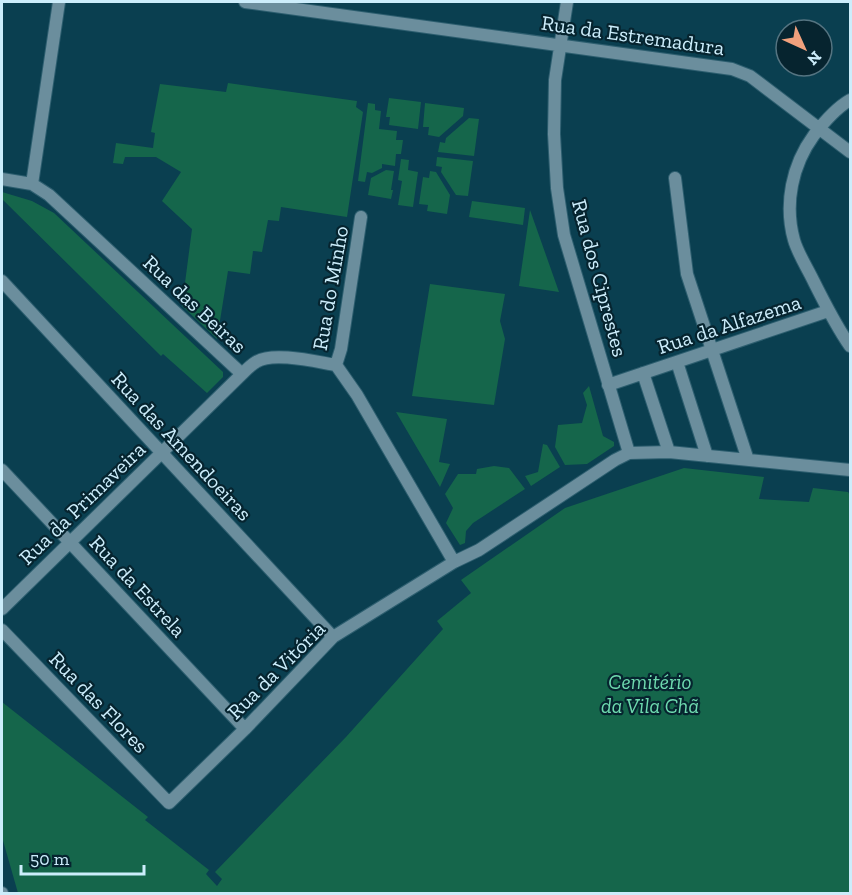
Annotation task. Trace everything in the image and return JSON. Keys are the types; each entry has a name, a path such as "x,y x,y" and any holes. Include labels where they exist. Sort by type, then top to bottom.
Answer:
{"street":[{"path":"32,184 59,2"},
{"name":"Rua da Estremadura","path":"245,2 732,69 750,76 850,152"},
{"name":"Rua dos Ciprestes","path":"567,2 555,80 556,188 564,235 629,453"},
{"path":"850,100 820,128 806,146 797,165 791,188 790,214 794,241 828,311 850,346"},
{"path":"675,178 687,274 748,460"},
{"name":"Rua das Beiras","path":"2,179 32,184 49,195 242,374 258,360 272,358 336,364"},
{"name":"Rua do Minho","path":"336,364 341,349 361,218"},
{"name":"Rua das Amendoeiras","path":"2,281 333,637"},
{"name":"Rua da Alfazema","path":"608,385 828,311"},
{"path":"677,362 707,456"},
{"path":"336,364 357,395 454,562"},
{"path":"643,373 669,452"},
{"name":"Rua da Primaveira","path":"2,609 242,374"},
{"path":"629,453 669,452 850,470"},
{"name":"Rua da Vitória","path":"169,802 245,729 333,637 454,562 478,550 629,453"},
{"name":"Rua da Estrela","path":"2,470 245,729"},
{"name":"Rua das Flores","path":"2,630 169,802"}],"green space":[{"path":"228,83 357,101 356,107 363,112 347,217 281,207 279,221 268,220 262,252 253,251 250,274 228,271 217,339 182,306 192,229 162,201 181,172 156,157 125,157 123,164 113,163 116,143 153,148 155,133 151,132 160,84 226,92"},
{"path":"389,98 421,102 418,129 389,125 390,117 386,117"},
{"path":"368,103 375,104 375,110 381,111 379,129 397,131 396,140 403,140 401,154 396,154 395,166 382,164 382,168 372,173 367,172 365,182 358,181"},
{"path":"425,103 464,108 463,116 439,137 428,135 429,127 423,127"},
{"path":"469,118 479,119 474,156 438,152 440,142 445,143 446,138"},
{"path":"437,157 473,161 468,196 456,195 441,172 442,167 436,166"},
{"path":"401,159 409,160 408,170 418,172 413,207 398,205 402,181 398,180"},
{"path":"386,170 394,171 391,199 368,195 371,178"},
{"path":"430,171 436,172 450,195 447,214 427,211 428,205 419,204 423,177 429,178"},
{"path":"2,192 32,201 54,213 223,372 223,377 207,393 163,354 161,356 2,199"},
{"path":"472,201 525,208 523,225 469,217"},
{"path":"530,210 559,292 519,286"},
{"path":"430,284 505,294 500,321 505,339 494,405 412,396"},
{"path":"589,386 603,436 614,442 614,446 587,464 565,465 555,447 558,425 582,423 587,405 583,393"},
{"path":"396,412 447,419 439,462 450,464 440,487"},
{"path":"543,444 547,445 560,467 531,486 525,476 538,472"},
{"path":"494,466 509,468 525,489 473,523 466,531 465,543 460,545 446,523 453,508 445,494 458,474 476,474 477,469"},
{"name":"Cemitério da Vila Chã","path":"684,468 764,477 759,499 809,502 813,488 848,492 850,495 850,893 18,893 2,837 2,702 148,817 145,820 209,870 206,874 217,886 222,879 215,872 346,737 443,629 437,621 471,593 461,580 565,508"}]}
